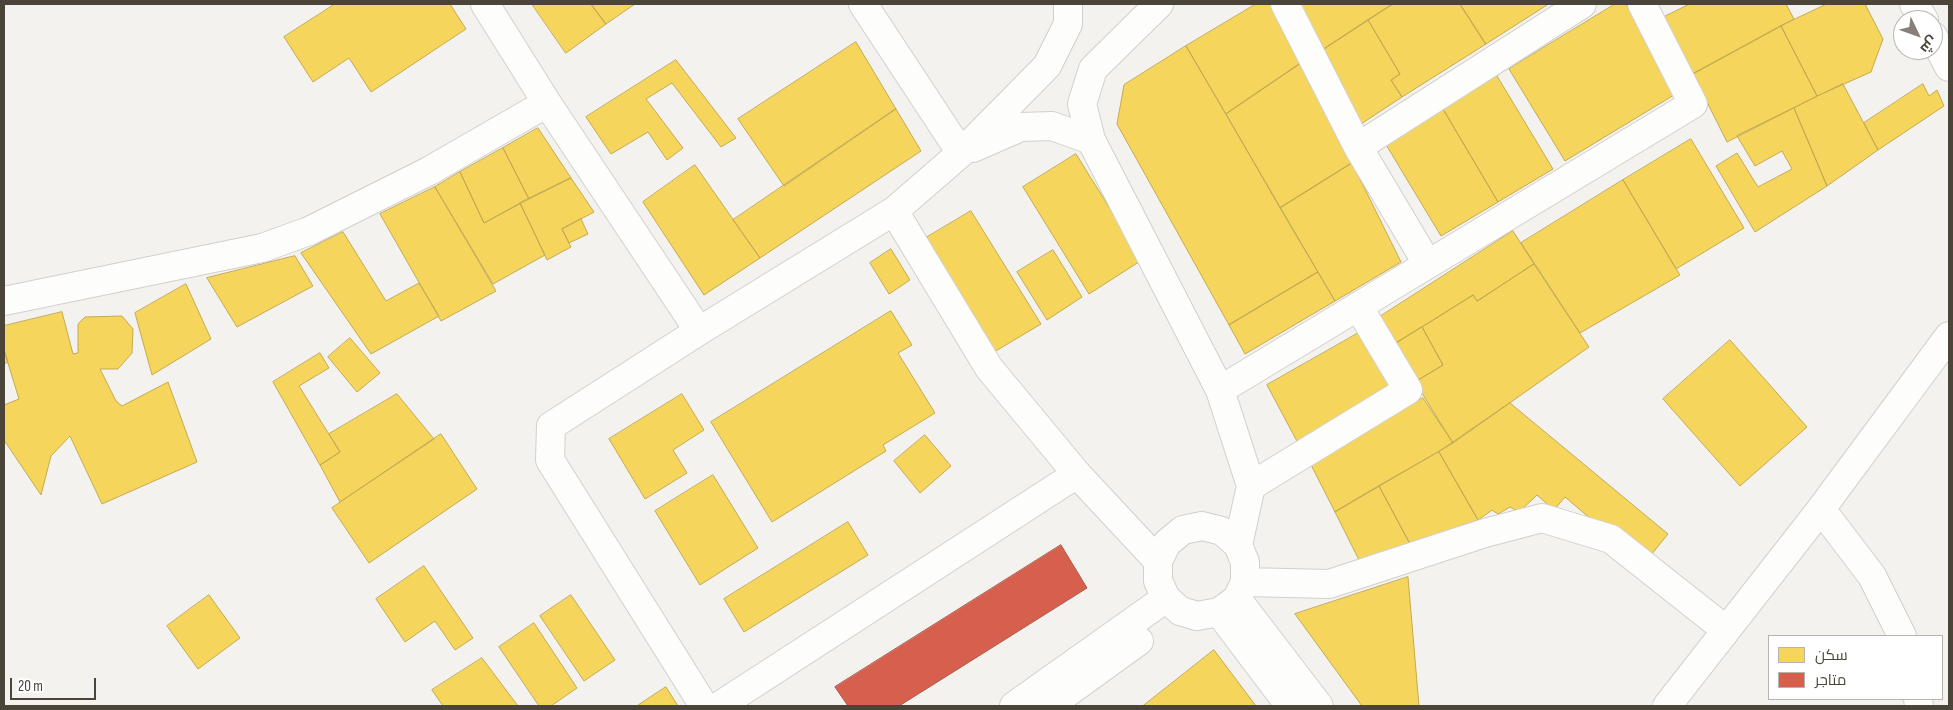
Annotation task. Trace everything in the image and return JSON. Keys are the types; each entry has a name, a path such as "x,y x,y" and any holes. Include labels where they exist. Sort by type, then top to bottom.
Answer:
{"street":[{"path":"485,4 547,103 699,330"},
{"path":"862,4 961,153"},
{"path":"704,706 550,460 551,426 699,330 894,211 961,153 1047,66 1068,24 1068,4"},
{"path":"1159,4 1093,70 1082,104 1092,140 1220,390 1251,486 1238,545"},
{"path":"1285,4 1358,147 1427,264"},
{"path":"1358,147 1582,4"},
{"path":"1220,390 1693,104 1645,4"},
{"path":"1943,55 1949,67"},
{"path":"4,301 262,248 300,235 429,171 547,103"},
{"path":"961,153 1020,127 1052,126 1092,140"},
{"path":"894,211 989,368 1077,474 1158,561"},
{"path":"1251,486 1408,390 1358,306"},
{"path":"1667,706 1821,510 1949,336"},
{"path":"718,706 1077,474"},
{"path":"1821,510 1872,576 1902,635"},
{"path":"1290,706 1234,597 1245,562 1238,545 1222,531 1202,526 1182,530 1167,543 1158,561 1158,581 1173,604 1197,616 1234,597 1328,584 1485,533 1542,518 1611,539 1726,630"},
{"path":"1234,597 1319,706"},
{"path":"1014,706 1173,604"},
{"path":"1049,706 1173,604"}],"building: سكن":[{"path":"335,4 450,4 466,29 371,92 349,58 313,82 284,37"},
{"path":"532,4 591,4 606,24 566,53"},
{"path":"591,4 635,4 606,24"},
{"path":"1256,4 1271,4 1301,63 1226,114 1186,46"},
{"path":"1300,4 1393,4 1324,49"},
{"path":"1393,4 1460,4 1486,44 1402,97 1391,80 1400,74 1368,20"},
{"path":"1460,4 1546,4 1547,5 1486,44"},
{"path":"1615,4 1626,4 1679,92 1565,161 1509,69"},
{"path":"1690,4 1786,4 1794,19 1693,74 1664,17"},
{"path":"1827,4 1865,4 1883,39 1871,72 1817,96 1781,26"},
{"path":"1368,20 1400,74 1391,80 1402,97 1358,126 1324,49"},
{"path":"1781,26 1817,96 1727,142 1693,74"},
{"path":"856,42 896,109 784,186 738,119"},
{"path":"1186,46 1318,272 1229,325 1117,124 1124,85"},
{"path":"676,60 736,138 721,147 672,83 646,99 683,148 667,160 648,132 611,154 586,117"},
{"path":"1301,63 1352,163 1280,208 1226,114"},
{"path":"1497,76 1553,169 1498,202 1443,109"},
{"path":"1843,84 1878,150 1827,186 1794,108"},
{"path":"1923,84 1929,96 1937,90 1944,106 1878,150 1864,123"},
{"path":"1794,108 1827,186 1755,232 1716,166 1737,153 1758,187 1792,169 1782,151 1755,166 1737,136"},
{"path":"896,109 921,151 760,258 733,220"},
{"path":"1443,109 1498,202 1441,236 1385,143"},
{"path":"538,128 571,178 529,199 503,148"},
{"path":"1691,139 1744,228 1676,269 1623,180"},
{"path":"503,148 529,199 484,223 460,172"},
{"path":"1076,154 1142,260 1089,294 1023,187"},
{"path":"1352,163 1401,262 1335,301 1280,208"},
{"path":"695,165 760,258 704,295 643,202"},
{"path":"460,172 484,223 520,203 545,255 493,284 435,187"},
{"path":"571,178 594,212 562,229 571,247 547,260 520,203"},
{"path":"1623,180 1680,275 1580,333 1521,243"},
{"path":"435,187 496,291 441,321 380,214"},
{"path":"971,211 1041,324 994,352 924,239"},
{"path":"581,219 588,234 569,243 562,229"},
{"path":"1513,231 1534,264 1477,301 1473,295 1393,345 1378,318"},
{"path":"343,232 386,301 419,283 439,316 371,354 301,253"},
{"path":"891,249 910,280 889,294 870,263"},
{"path":"1053,250 1082,297 1047,320 1017,272"},
{"path":"295,256 313,286 237,327 207,278"},
{"path":"1534,264 1589,347 1453,443 1415,382 1443,365 1422,327 1473,295 1477,301"},
{"path":"1318,272 1335,301 1245,354 1229,325"},
{"path":"186,284 211,339 152,375 135,313"},
{"path":"891,311 912,345 898,353 935,413 883,445 886,451 772,522 711,422"},
{"path":"62,312 73,354 78,353 78,324 85,317 122,316 133,329 132,353 118,369 100,369 116,401 122,406 168,382 197,462 102,504 70,436 51,456 41,495 4,440 4,405 19,399 4,350 4,326"},
{"path":"1422,327 1443,365 1415,382 1393,345"},
{"path":"1362,331 1394,387 1299,445 1267,385"},
{"path":"350,338 380,373 357,392 328,357"},
{"path":"1730,340 1807,427 1740,486 1663,399"},
{"path":"4,350 8,362 4,364"},
{"path":"320,353 329,368 299,386 340,452 320,465 273,382"},
{"path":"397,394 434,439 340,502 320,465 340,452 329,434"},
{"path":"682,394 704,430 673,450 687,473 645,499 609,439"},
{"path":"1423,398 1453,443 1335,512 1308,459"},
{"path":"1510,403 1668,534 1651,555 1605,531 1565,497 1554,510 1537,495 1519,512 1510,507 1498,514 1492,510 1478,520 1439,452"},
{"path":"441,434 477,489 369,563 332,508"},
{"path":"925,435 951,466 920,493 894,461"},
{"path":"1439,452 1478,520 1410,544 1379,486"},
{"path":"713,475 758,548 700,585 655,511"},
{"path":"1379,486 1410,544 1360,562 1335,512"},
{"path":"848,522 868,555 744,632 724,599"},
{"path":"424,566 473,638 455,650 435,621 405,642 376,599"},
{"path":"1408,577 1419,706 1362,706 1295,614"},
{"path":"209,595 240,638 198,669 167,626"},
{"path":"571,595 615,660 584,681 540,616"},
{"path":"534,623 577,688 551,706 539,706 499,647"},
{"path":"1214,650 1256,706 1143,706"},
{"path":"482,658 518,706 443,706 432,690"},
{"path":"666,687 678,706 637,706"}],"building: متاجر":[{"path":"1061,545 1087,588 899,706 848,706 835,687"}]}
